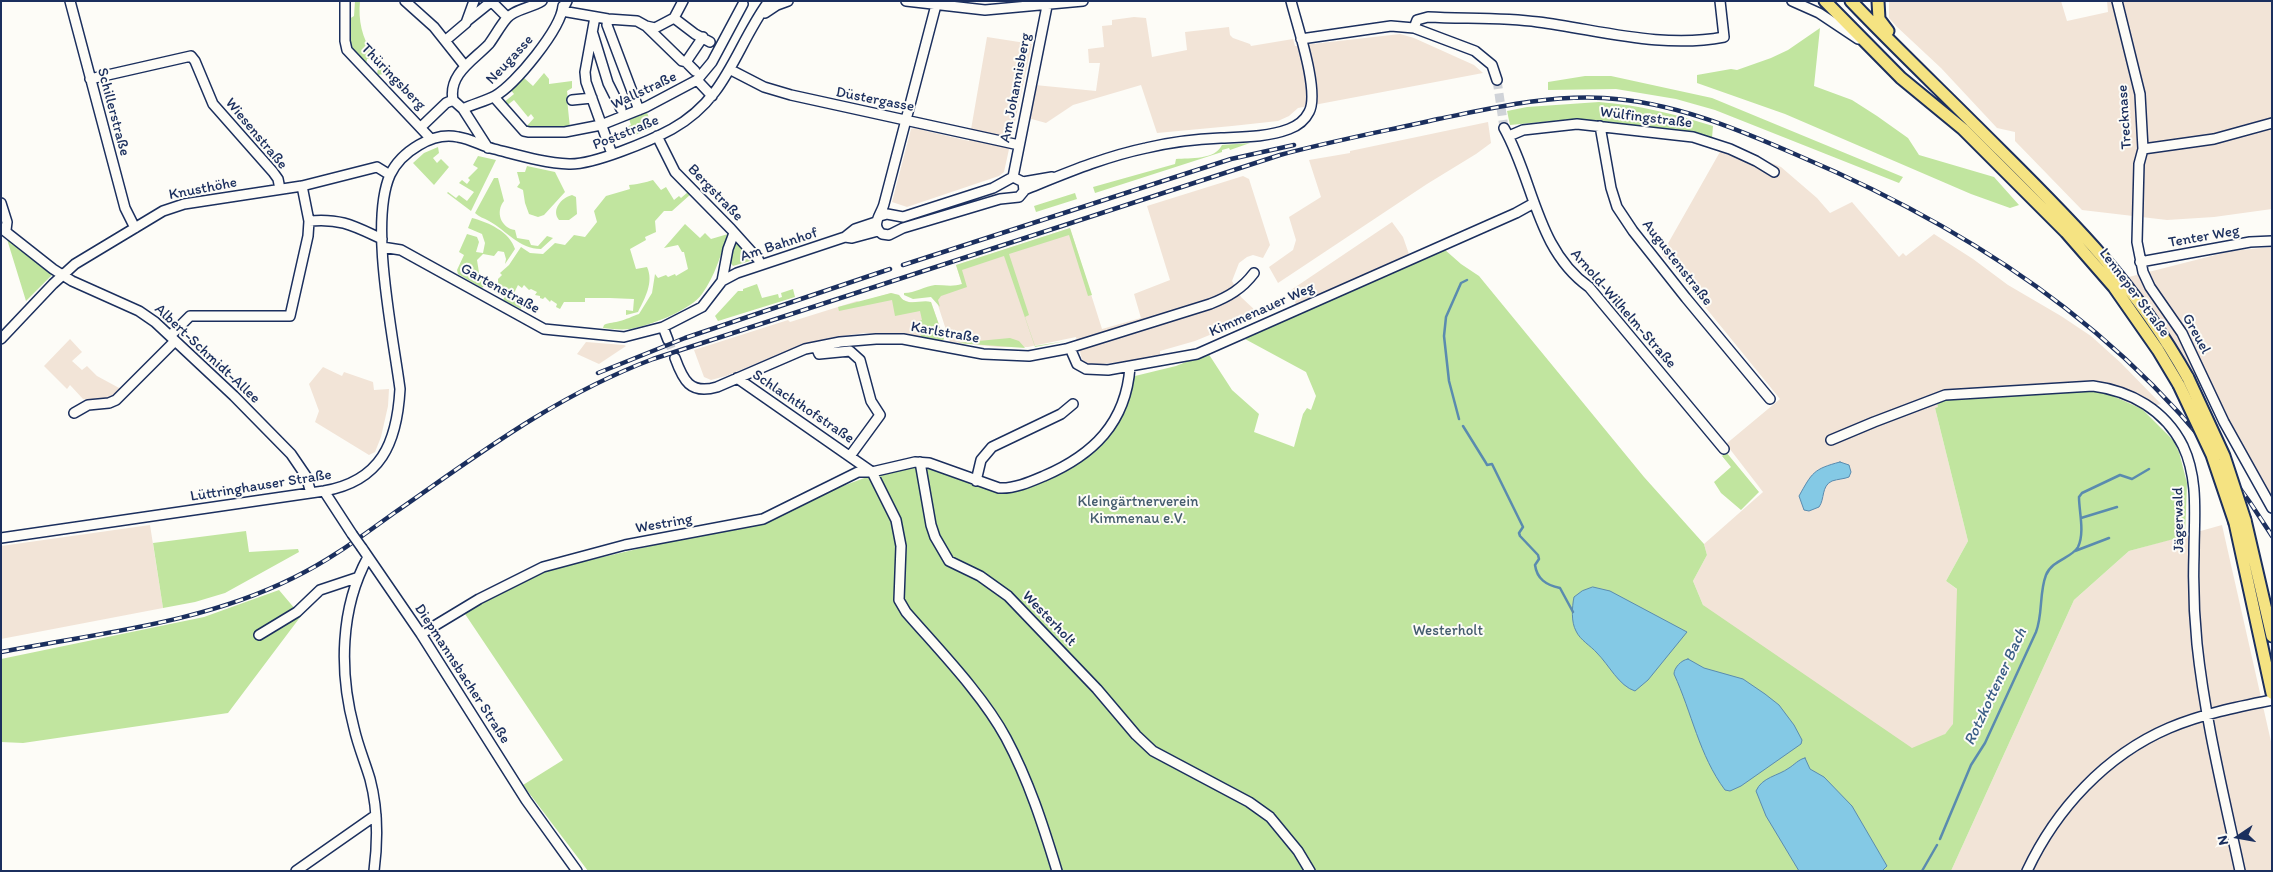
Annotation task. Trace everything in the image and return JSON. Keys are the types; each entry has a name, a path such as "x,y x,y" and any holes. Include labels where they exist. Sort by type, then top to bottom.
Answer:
{"main road":[{"name":"Lenneper Straße","path":"1825,1 1910,86 1963,129 2053,218 2114,287 2158,350 2183,381"},
{"name":"Lenneper Straße","path":"1851,1 2073,221 2140,301 2224,456 2240,522 2272,636"},
{"path":"1878,1 1879,19 1888,31 1906,47 1909,59"},
{"name":"Lenneper Straße","path":"2240,522 2272,693"}],"street":[{"name":"Schillerstraße","path":"70,1 125,208 135,228"},
{"name":"Thüringsberg","path":"346,1 344,41 347,50 431,139"},
{"path":"405,1 446,40 465,66"},
{"path":"446,40 466,23 476,4 492,1 508,17"},
{"path":"488,148 463,109 453,100 452,91 457,77 465,66 489,44 508,17 542,1"},
{"path":"562,1 562,11 608,19 637,21 646,26 682,61 686,62 696,75"},
{"name":"Neugasse","path":"463,109 494,97 518,76 551,35 567,1"},
{"path":"646,26 655,28 674,18 683,1"},
{"name":"Poststraße","path":"431,139 444,136 459,137 488,148 568,164 586,162 612,154 657,136 683,122 712,96 731,70 769,1"},
{"path":"759,18 770,8 788,1"},
{"path":"906,1 988,10 1083,1"},
{"path":"1024,186 1100,160 1149,147 1199,139 1253,136 1288,130 1305,118 1310,110 1312,99 1308,67 1291,1"},
{"path":"1414,28 1417,20 1428,17 1536,22 1662,42 1703,41 1724,37 1720,1"},
{"path":"1792,1 1819,13 1868,45"},
{"name":"Trecknase","path":"2117,1 2140,94 2143,149 2140,164 2137,217 2137,242 2140,262"},
{"name":"Am Johannisberg","path":"1013,177 1047,3"},
{"name":"Wallstraße","path":"494,97 524,131 565,132 602,124 639,110 696,75 712,62 712,43 743,4"},
{"path":"936,5 878,223 882,234 889,235 903,228 1000,199 1016,198 1022,195 1024,186"},
{"path":"595,17 585,72 602,124"},
{"path":"674,18 695,34 712,43 686,62"},
{"path":"608,19 608,25 639,110"},
{"path":"1301,39 1391,26 1414,28 1479,53 1492,65 1497,80"},
{"path":"593,33 608,83 621,109"},
{"name":"Wiesenstraße","path":"90,78 191,56 195,61 213,104 273,172 278,179 280,190"},
{"name":"Düstergasse","path":"731,70 764,87 791,96 1018,145"},
{"name":"Wallstraße","path":"696,75 712,96"},
{"path":"572,100 592,98"},
{"path":"421,127 446,103 453,100"},
{"path":"2143,149 2214,139 2272,123"},
{"name":"Wallstraße","path":"602,124 612,154"},
{"name":"Wülfingstraße","path":"1534,202 1507,132 1564,124 1600,126 1703,139 1756,161 1774,172"},
{"name":"Augustenstraße","path":"1600,126 1610,188 1617,207 1633,231 1680,291 1770,399"},
{"name":"Bergstraße","path":"657,136 675,172 734,233 758,259 761,265"},
{"name":"Lüttringhauser Straße","path":"1,538 324,491 345,486 365,476 379,463 384,455 394,428 399,404 400,389 382,243 384,204 390,175 405,155 431,139"},
{"name":"Knusthöhe","path":"1,339 63,275 82,259 163,211 177,206 302,186 377,167 390,175"},
{"path":"878,223 887,214 903,217 998,186 1013,177 1024,186"},
{"path":"74,413 88,405 109,403 116,400 173,339 190,316 290,316 308,236 309,221 302,186"},
{"name":"Kimmenauer Weg","path":"1130,367 1190,356 1209,349 1516,213 1534,202"},
{"name":"Arnold-Wilhelm-Straße","path":"1534,202 1557,255 1570,271 1589,287 1724,449"},
{"name":"Albert-Schmidt-Allee","path":"1,203 7,222 4,229 23,246 63,275 94,292 139,311 173,339 234,396 291,454 306,476 311,493"},
{"name":"Gartenstraße","path":"309,221 336,221 401,250 544,329 624,337 663,327 702,307 722,281 728,248 734,233"},
{"name":"Am Bahnhof","path":"722,281 733,275 845,237 852,238 878,223"},
{"name":"Tenter Weg","path":"2140,262 2250,242 2272,241"},
{"name":"Greuel","path":"2140,262 2150,287 2182,333 2224,422 2272,508"},
{"name":"Karlstraße","path":"737,378 816,347 859,340 903,339 972,352 1012,357 1040,355 1070,348 1219,300 1242,287 1254,273"},
{"path":"663,327 668,340"},
{"path":"816,347 819,354 850,351 858,357 871,401 880,415 850,456"},
{"path":"920,462 936,464 976,481 1005,488 1039,478 1076,459 1103,437 1116,420 1125,396 1130,367 1108,370 1082,368 1076,363 1070,348"},
{"name":"Schlachthofstraße","path":"675,358 687,383 700,389 711,388 737,378 872,472"},
{"name":"Jägerwald","path":"1831,440 1938,397 1960,393 2093,386 2128,394 2152,408 2164,420 2182,445 2195,494 2194,611 2202,682 2240,871"},
{"path":"976,481 981,460 992,447 1061,414 1073,404"},
{"name":"Westring","path":"421,634 500,588 554,563 625,545 764,518 858,472 872,472 920,462"},
{"name":"Westerholt","path":"920,462 931,525 935,537 949,561 980,576 1008,596 1097,689 1136,735 1153,750 1249,802 1270,817 1298,851 1310,871"},
{"path":"872,472 896,520 900,539 899,600 906,612 986,708 1006,738 1034,798 1057,871"},
{"name":"Diepmannsbacher Straße","path":"324,491 421,634 526,800 577,871"},
{"path":"366,554 356,578 345,633 346,670 353,727 370,780 376,815 374,871"},
{"path":"259,635 297,612 320,590 356,578"},
{"path":"2027,871 2053,824 2071,800 2100,772 2118,758 2168,728 2208,714 2272,700"},
{"path":"296,871 376,815"}],"shaded area":[{"path":"1889,1 2061,1 2067,21 2108,12 2107,1 2272,1 2272,209 2214,217 2167,220 2082,210 2015,141 2015,132 1997,128 1941,68 1896,26 1889,18"},
{"path":"1134,17 1146,18 1152,57 1187,50 1185,32 1229,27 1230,35 1233,38 1251,46 1293,39 1295,46 1400,34 1414,38 1474,65 1483,73 1298,108 1289,116 1278,121 1232,126 1157,133 1141,85 1073,105 1046,123 1028,118 1035,85 1096,91 1100,63 1089,63 1088,49 1104,47 1102,26 1112,25 1112,20"},
{"path":"987,37 1032,44 1004,172 999,176 907,207 892,202 911,129 914,128 969,141"},
{"path":"1488,122 1491,143 1278,283 1269,267 1293,250 1296,240 1289,217 1321,197 1309,160 1350,153 1350,151"},
{"path":"1725,143 1781,167 1817,198 1830,213 1852,202 1899,257 1903,253 1906,256 1934,234 1973,259 2008,285 2091,336 2121,363 2161,404 2142,409 2104,392 1935,408 1968,541 1946,581 1962,593 1960,718 1940,739 1908,761 1706,612 1693,581 1707,555 1704,544 1763,492 1726,444 1780,399 1662,254"},
{"path":"1243,176 1249,179 1270,245 1263,258 1253,255 1239,263 1232,281 1241,297 1258,313 1251,318 1195,341 1160,351 1160,357 1095,365 1083,363 1076,337 1028,347 998,347 950,342 934,293 962,284 956,265 1070,228 1102,329 1141,318 1134,294 1170,280 1147,206"},
{"path":"1392,222 1403,237 1410,257 1296,305 1291,290"},
{"path":"2272,247 2272,499 2250,463 2227,415 2204,391 2150,309 2125,278 2231,251"},
{"path":"891,293 899,295 903,300 909,302 931,302 944,339 942,341 896,334 864,333 835,337 801,345 726,376 711,380 704,377 694,350 788,320 790,322 857,301 860,302"},
{"path":"70,339 82,352 72,361 82,370 87,366 97,376 121,389 113,396 100,401 83,399 70,385 67,389 44,366"},
{"path":"586,342 626,346 599,364 577,354"},
{"path":"323,367 342,376 344,372 373,382 374,390 389,389 388,406 381,437 375,452 369,455 315,422 319,411 309,384"},
{"path":"150,525 163,608 1,639 1,546"},
{"path":"2222,525 2272,746 2272,871 1951,871 2074,600 2129,551"}],"green space":[{"path":"355,1 360,1 360,22 366,42 373,54 377,56 391,73 377,75 378,68 370,59 367,59 366,65 353,49 349,34 349,19 354,16"},
{"path":"1820,28 1814,86 1852,100 1877,116 1908,138 1919,155 1994,177 2019,205 2010,208 1971,194 1785,114 1697,83 1697,75 1731,69 1737,70 1771,58 1788,50"},
{"path":"544,73 549,79 549,84 572,81 572,88 567,91 570,128 525,128 534,118 531,114 528,117 514,100 506,106 503,103 514,94 509,88 519,83 517,81 523,77 533,86"},
{"path":"1585,76 1611,76 1712,98 1903,177 1899,183 1715,110 1676,99 1616,89 1548,90 1548,82"},
{"path":"1599,102 1657,111 1713,126 1712,138 1574,119 1510,125 1507,111 1527,107"},
{"path":"646,110 653,128 630,137 626,127 631,125 629,119"},
{"path":"1250,143 1230,150 1229,148 1222,150 1222,152 1095,193 1093,187 1175,164 1176,159 1208,156 1219,150 1222,145"},
{"path":"438,147 439,153 433,158 437,163 441,159 449,167 434,185 413,163 424,153"},
{"path":"478,156 496,160 471,211 447,193 456,198 459,195 467,201 474,192 459,183 462,180 467,184 470,180 468,178 478,168 473,165"},
{"path":"527,166 555,172 565,192 544,215 538,217 529,214 523,190 517,187 520,183 517,172 525,172"},
{"path":"494,178 498,178 504,201 500,210 503,223 510,229 515,230 517,238 529,240 531,245 538,246 547,236 553,238 541,249 520,243 496,225 475,213"},
{"path":"653,180 661,190 666,187 674,200 679,196 681,198 688,192 691,194 672,211 664,211 655,221 656,232 645,237 646,240 630,249 636,269 647,267 650,278 648,290 638,312 626,315 626,310 633,311 634,299 621,298 585,298 585,302 564,302 560,309 551,300 550,302 545,297 543,299 540,298 540,296 535,295 537,292 529,290 524,285 522,288 518,285 513,295 521,301 521,309 503,300 508,291 503,288 500,293 498,292 498,279 502,275 500,273 509,265 521,247 530,253 543,254 555,243 565,245 574,235 585,237 597,222 594,211 606,196 630,189 629,185"},
{"path":"1075,193 1077,199 1036,212 1034,206"},
{"path":"572,195 576,197 577,214 569,220 559,220 556,212 558,205"},
{"path":"472,218 498,229 508,238 515,249 505,264 504,252 498,251 494,256 483,254 477,260 480,279 487,279 488,282 482,288 458,274 457,270 464,255 459,252 467,234 477,237 479,242 476,252 483,253 485,243 482,234 468,228"},
{"path":"685,224 700,238 705,233 711,239 728,234 714,272 702,294 689,306 648,325 627,329 603,328 606,324 639,314 652,293 655,274 658,278 675,274 676,276 688,269 684,252 682,252 678,245 664,248"},
{"path":"1070,228 1092,295 1088,296 1069,235 1009,254 1029,315 1025,317 1035,346 1066,341 1035,347 1004,256 962,270 967,287 941,296 938,300 940,307 931,297 913,299 904,295 904,293 935,285 952,286 962,284 956,265"},
{"path":"6,236 54,273 26,301"},
{"path":"738,243 751,258 750,261 733,266 730,262 735,244"},
{"name":"Westerholt","path":"1444,249 1479,276 1644,477 1704,544 1707,555 1693,581 1703,605 1912,748 1945,734 1953,724 1957,589 1946,581 1968,541 1935,408 1938,407 1937,403 1943,397 2039,392 2104,392 2142,409 2173,440 2179,452 2187,483 2185,536 2129,551 2074,600 1951,871 588,871 523,785 563,760 463,611 534,573 771,518 840,487 878,473 915,466 929,466 976,485 1000,491 1089,455 1116,427 1126,408 1135,376 1176,366 1208,353 1232,390 1259,414 1254,432 1294,447 1303,414 1307,408 1311,410 1316,396 1306,372 1245,339 1336,295"},
{"path":"757,284 762,298 778,294 779,298 782,297 781,293 793,289 795,297 718,321 715,316 738,291 743,291 743,289"},
{"path":"891,293 899,295 902,299 910,302 931,302 944,339 942,341 921,337 918,321 922,320 920,311 895,316 892,300 839,311 838,307"},
{"path":"1010,338 1019,341 1025,348 957,343"},
{"path":"1726,452 1759,492 1741,510 1721,493 1714,482 1731,467 1722,456"},
{"path":"246,531 249,552 298,549 299,552 225,593 195,602 163,608 153,543"},
{"path":"279,590 301,616 228,713 23,743 1,742 1,659 204,617"}],"water":[{"path":"1840,462 1849,465 1851,472 1849,477 1829,483 1826,486 1819,507 1809,511 1804,510 1799,496 1807,482 1814,473 1824,467"},
{"path":"1593,587 1610,591 1687,632 1648,680 1635,691 1619,680 1597,653 1580,637 1574,627 1572,614 1574,597 1582,591"},
{"path":"1688,659 1704,668 1743,679 1765,694 1779,705 1794,725 1802,740 1801,744 1741,786 1730,791 1725,790 1716,777 1702,748 1674,674 1678,665"},
{"path":"1805,758 1810,769 1824,777 1852,806 1887,866 1882,871 1799,871 1766,816 1756,791 1766,780"}],"waterway":[{"path":"1459,419 1449,381 1444,336 1446,317 1461,283 1467,280"},
{"path":"1463,426 1487,465 1492,464 1523,527 1519,533 1520,536 1538,555 1539,559 1535,565 1540,578 1546,583 1560,588 1573,612"},
{"name":"Rotzkottener Bach","path":"1940,839 1971,765 1985,743 2036,632 2040,618 2042,589 2046,575 2057,562 2071,554 2078,547 2081,535 2079,497 2082,493 2120,475 2132,479 2149,469"},
{"name":"Rotzkottener Bach","path":"2081,518 2117,507"},
{"name":"Rotzkottener Bach","path":"2075,551 2109,538"},
{"name":"Rotzkottener Bach","path":"1922,871 1937,845"}],"tunnel":[{"path":"1497,80 1504,128"},
{"path":"668,340 675,358"}],"railway":[{"path":"1,652 150,625 187,616 223,606 293,578 345,548 487,448 550,408 583,390 653,359 1280,155 1438,119 1520,103 1562,98 1630,100 1679,111 1727,126 1869,188 1938,224 2003,264 2065,308 2123,357 2177,411 2227,470 2272,536"},
{"path":"903,265 1231,159 1294,145"},
{"path":"598,373 685,338 890,269"}],"park label":[{"name":"Kleingärtnerverein Kimmenau e.V.","path":"1138,510"}]}
